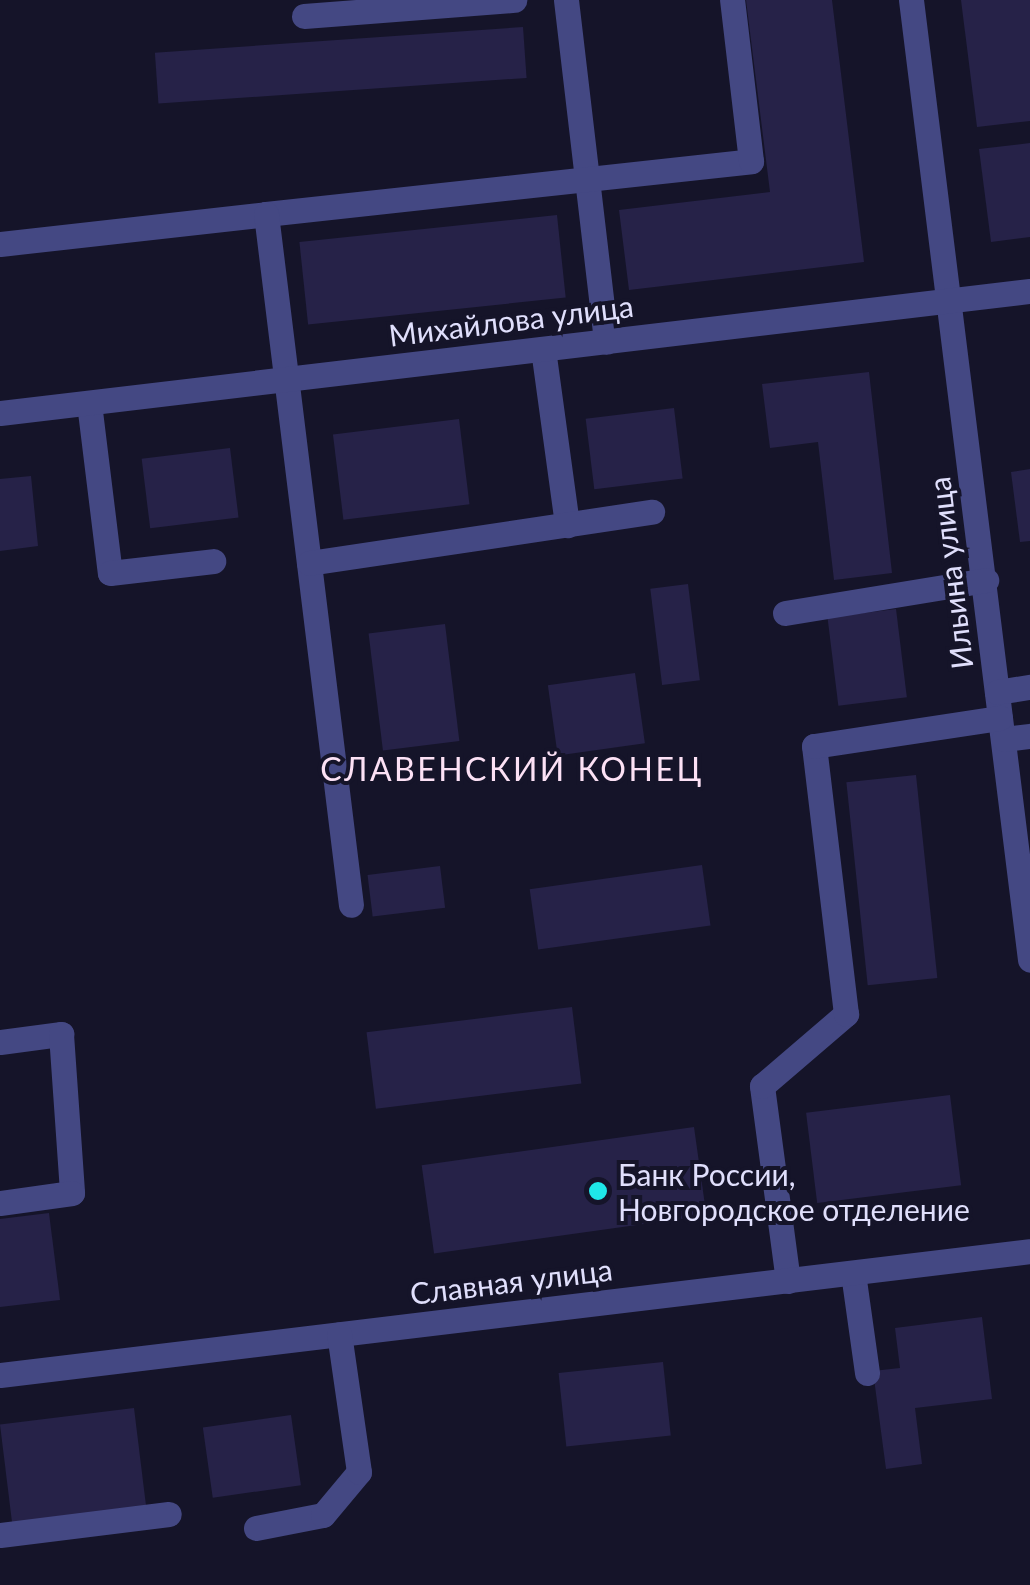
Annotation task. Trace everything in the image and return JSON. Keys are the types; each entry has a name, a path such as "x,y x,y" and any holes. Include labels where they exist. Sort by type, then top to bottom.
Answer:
{"street":[{"path":"304,16 514,0"},
{"path":"566,0 606,342"},
{"path":"0,244 751,161 732,0"},
{"name":"Ильина улица","path":"911,0 986,580 1030,960"},
{"path":"266,214 350,905"},
{"name":"Михайлова улица","path":"0,413 1030,291"},
{"path":"543,349 567,525"},
{"path":"89,403 110,573 213,562"},
{"path":"309,563 652,512"},
{"path":"785,612 986,580"},
{"path":"788,1281 762,1086 846,1014 814,746 1000,716 1030,687"},
{"path":"1000,716 1030,736"},
{"path":"0,1042 61,1034 72,1193 0,1202"},
{"name":"Славная улица","path":"0,1375 1030,1252"},
{"path":"853,1273 867,1373"},
{"path":"256,1528 323,1515 360,1472 339,1334"},
{"path":"0,1535 169,1514"}],"building":[{"path":"746,0 832,0 864,262 629,290 619,210 770,192"},
{"path":"961,0 1030,0 1030,121 977,127"},
{"path":"523,27 527,78 158,104 155,53"},
{"path":"1030,143 1030,237 991,242 979,149"},
{"path":"557,215 566,298 308,325 299,242"},
{"path":"869,372 892,573 834,580 818,442 770,448 762,384"},
{"path":"674,408 683,478 594,489 586,419"},
{"path":"459,419 469,504 343,520 333,434"},
{"path":"230,448 239,517 150,528 142,459"},
{"path":"1030,469 1030,541 1020,542 1011,472"},
{"path":"31,476 38,546 0,551 0,479"},
{"path":"688,584 700,680 662,685 650,589"},
{"path":"896,609 907,697 838,706 828,617"},
{"path":"445,624 459,741 383,751 369,633"},
{"path":"635,673 645,743 558,756 548,685"},
{"path":"916,775 937,978 868,985 846,782"},
{"path":"702,865 710,925 538,950 530,889"},
{"path":"440,866 445,908 373,917 368,875"},
{"path":"572,1007 581,1083 376,1109 367,1032"},
{"path":"950,1095 961,1185 817,1203 806,1113"},
{"path":"694,1127 706,1215 434,1253 422,1165"},
{"path":"49,1213 60,1300 0,1307 0,1219"},
{"path":"982,1317 992,1399 915,1408 922,1464 886,1469 873,1371 900,1368 895,1328"},
{"path":"663,1362 671,1436 566,1447 559,1373"},
{"path":"134,1408 147,1511 13,1528 0,1424"},
{"path":"291,1415 301,1485 213,1498 203,1427"}],"place":[{"name":"Банк России, Новгородское отделение","path":"598,1191"}],"district":[{"name":"СЛАВЕНСКИЙ КОНЕЦ","path":"512,769"}]}
